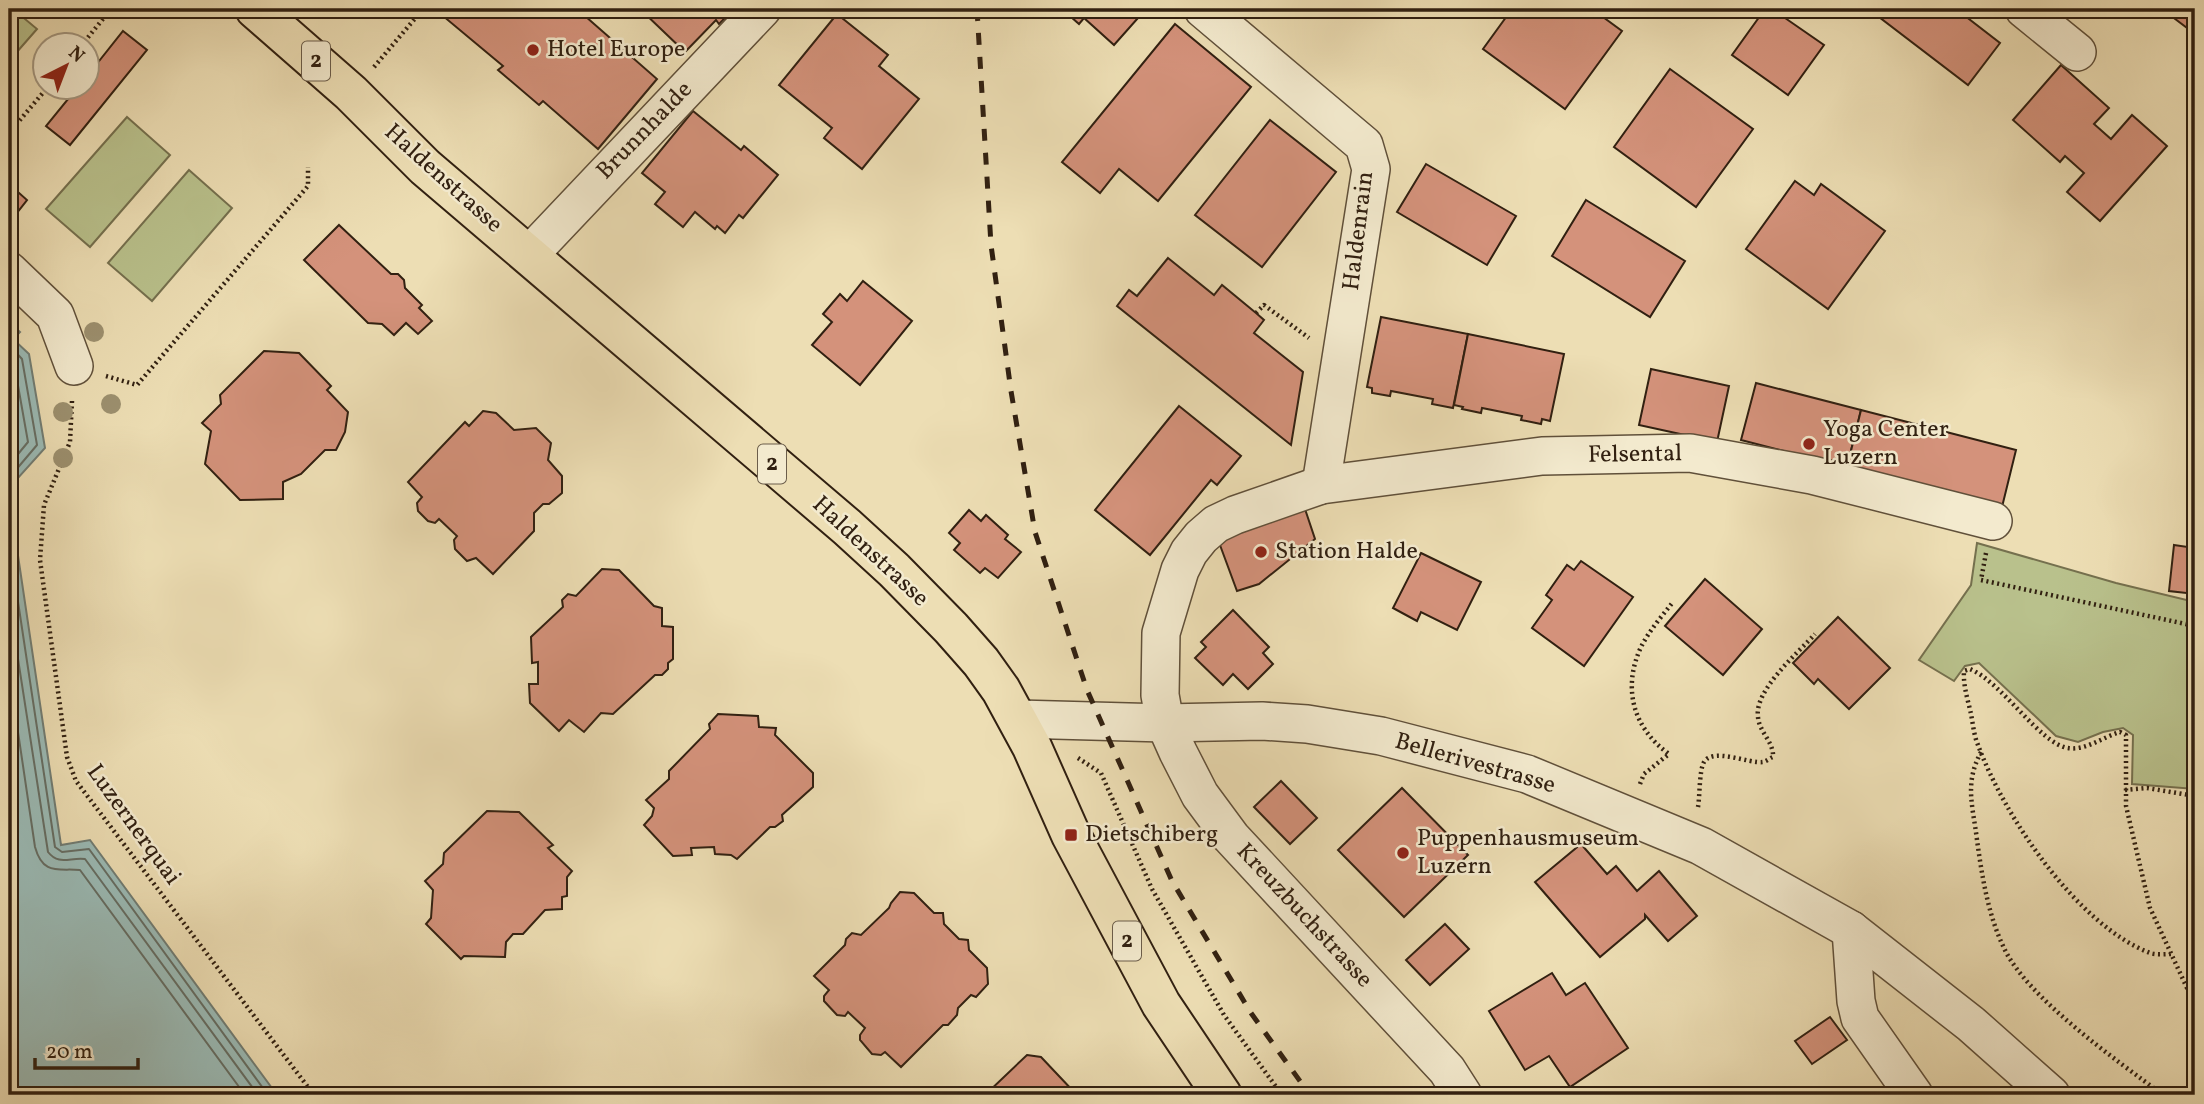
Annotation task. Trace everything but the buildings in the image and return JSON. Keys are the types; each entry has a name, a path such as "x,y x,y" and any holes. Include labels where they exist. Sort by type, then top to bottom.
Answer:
{"main road":[{"name":"Haldenstrasse","path":"255,9 351,93 425,167 894,570 981,662 1018,719 1072,835 1161,1004 1222,1095"}],"street":[{"name":"Brunnhalde","path":"529,255 762,9"},
{"name":"Haldenrain","path":"1203,9 1364,145 1371,169 1321,485"},
{"path":"2024,9 2077,52"},
{"path":"9,271 55,315 74,366"},
{"name":"Felsental","path":"1165,723 1160,695 1161,633 1180,570 1189,552 1216,524 1234,515 1321,485 1542,456 1690,453 1812,475 1993,521"},
{"name":"Bellerivestrasse","path":"1018,719 1165,723 1262,721 1307,724 1381,736 1527,774 1700,846 1851,930 1971,1024 2051,1095"},
{"name":"Kreuzbuchstrasse","path":"1165,723 1200,794 1215,816 1447,1070 1463,1095"},
{"path":"1851,930 1856,1001 1860,1018 1914,1095"}],"path":[{"path":"92,32 111,9"},
{"path":"372,69 423,9"},
{"path":"9,133 35,102"},
{"path":"74,366 137,386 307,187 309,167"},
{"path":"1256,313 1264,305 1340,362"},
{"name":"Luzernerquai","path":"74,366 70,442 44,505 40,560 67,757 76,781 314,1095"},
{"path":"1993,521 1981,580 2195,626"},
{"path":"1639,785 1644,774 1669,754 1645,731 1635,709 1631,689 1632,673 1642,646 1672,602"},
{"path":"1698,812 1705,761 1718,756 1763,762 1773,757 1773,749 1760,727 1757,714 1760,700 1768,686 1815,634"},
{"path":"2171,954 2152,954 2121,938 2076,900 2028,842 1996,787 1977,744 1964,682 1965,671 1970,669 1983,674 2036,727 2067,748 2087,746 2120,732 2126,735 2126,806 2150,908 2187,988 2195,999"},
{"path":"1981,752 1972,769 1970,789 1989,906 2004,949 2023,977 2059,1012 2163,1095"},
{"path":"1070,753 1101,774 1152,889 1224,1015 1282,1095"},
{"path":"2125,789 2147,788 2195,796"}],"green space":[{"path":"9,9 13,9 37,29 9,61"},
{"path":"127,117 170,155 90,247 46,209"},
{"path":"189,170 232,208 152,301 108,263"},
{"path":"1977,543 2116,583 2195,602 2195,789 2132,784 2133,735 2123,728 2103,732 2078,742 2056,736 1979,663 1965,666 1954,681 1919,660 1971,585"}],"water":[{"path":"9,322 20,332 13,339 29,354 45,448 9,488"},
{"path":"9,495 61,845 90,840 277,1095 9,1095"}],"railway":[{"path":"977,9 991,245 1011,391 1035,532 1087,690 1172,881 1251,1013 1310,1095"}],"place":[{"name":"Hotel Europe","path":"533,50"},
{"name":"Yoga Center Luzern","path":"1809,444"},
{"name":"Station Halde","path":"1261,552"},
{"name":"Dietschiberg","path":"1071,835"},
{"name":"Puppenhausmuseum Luzern","path":"1403,853"}]}
